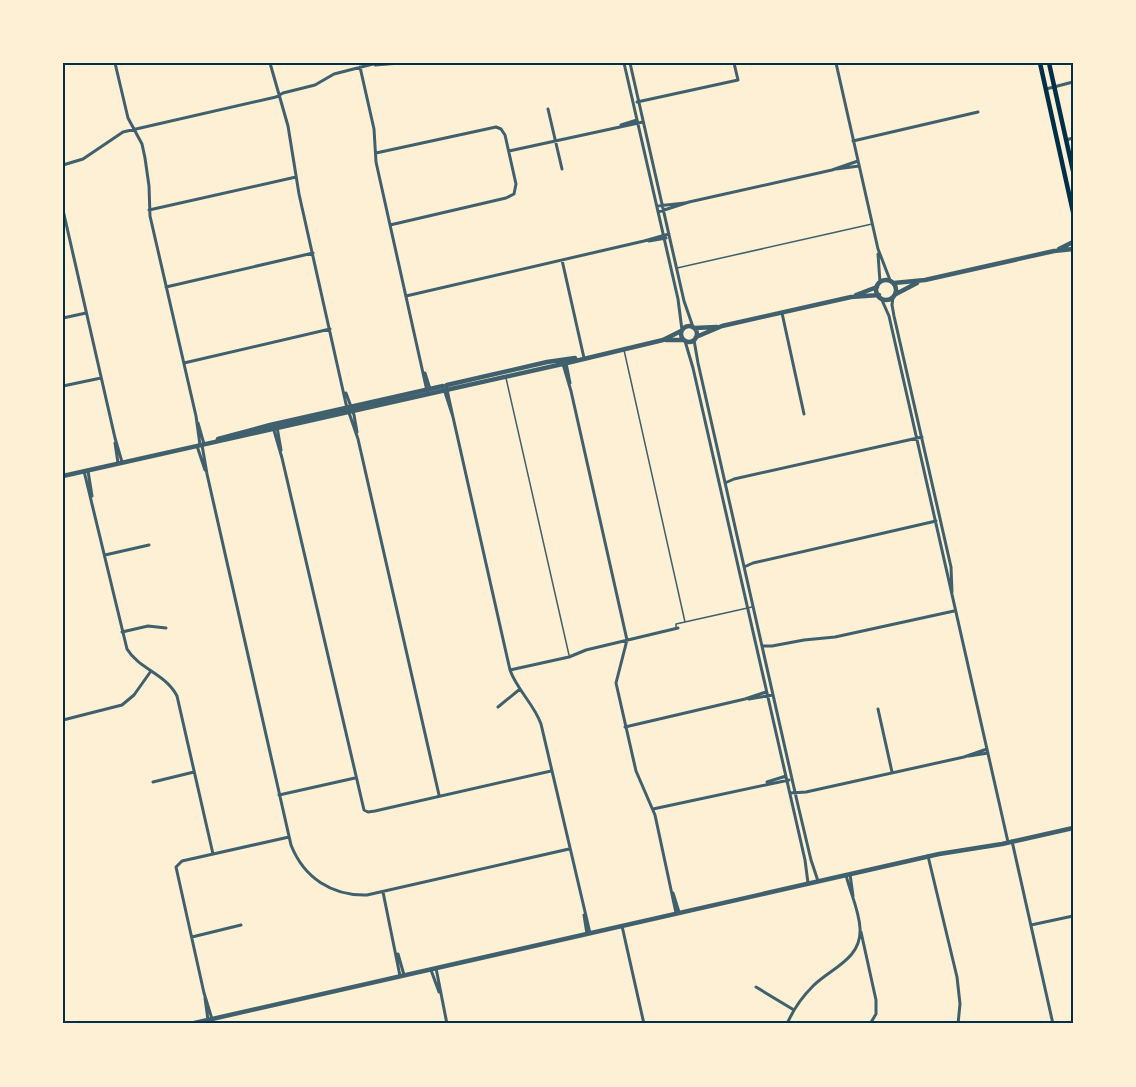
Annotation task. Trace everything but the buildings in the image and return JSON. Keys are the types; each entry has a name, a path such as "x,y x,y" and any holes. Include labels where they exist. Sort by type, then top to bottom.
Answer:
{"main road":[{"path":"1040,63 1073,212"},
{"path":"1049,63 1066,140 1070,146 1073,171"},
{"path":"1058,145 1066,140"},
{"path":"1058,145 1070,146"}],"street":[{"path":"116,63 127,113 146,158 149,210 207,474 289,837 302,867 321,884 334,891 367,895 569,849"},
{"path":"270,63 288,126 296,177 330,329 358,440 439,795"},
{"path":"63,165 83,159 119,134 134,129 279,95 315,85 334,74 366,65 400,63"},
{"path":"624,63 643,120 684,301 694,327 739,569 792,799 808,883"},
{"path":"630,63 638,122 682,316 684,340 690,354 743,562 795,792 818,881"},
{"path":"636,102 738,80 734,63"},
{"path":"836,63 878,249 896,288 892,308 922,437 938,520"},
{"path":"360,68 374,129 376,153 390,225 428,392"},
{"path":"1046,89 1073,82"},
{"path":"548,109 562,170"},
{"path":"853,141 978,112"},
{"path":"509,151 643,120"},
{"path":"376,153 496,127 504,132 516,184 516,191 510,197 390,225"},
{"path":"1066,140 1073,138"},
{"path":"657,206 689,202 858,163"},
{"path":"149,210 296,177"},
{"path":"658,212 689,202"},
{"path":"63,210 120,464"},
{"path":"63,233 68,232"},
{"path":"406,296 669,236"},
{"path":"1054,251 1073,242"},
{"path":"878,249 880,297 889,316 952,576 954,611 1053,1024"},
{"path":"663,340 688,326 722,326 851,297 878,284 925,280 1054,251 1073,249"},
{"path":"166,287 313,253"},
{"path":"562,260 584,358"},
{"path":"851,297 887,299 925,280"},
{"path":"63,318 86,312"},
{"path":"782,313 804,414"},
{"path":"63,476 663,340 690,342 722,326"},
{"path":"184,363 330,329"},
{"path":"564,362 627,640 616,678 636,771 653,809 677,913"},
{"path":"63,386 101,378"},
{"path":"446,388 510,670 538,717 588,933"},
{"path":"275,427 361,804 365,811 375,811 551,771"},
{"path":"722,482 922,437"},
{"path":"86,471 122,632 130,653 171,687 177,696 213,854"},
{"path":"739,569 753,563 938,520"},
{"path":"105,555 149,545"},
{"path":"738,563 753,563"},
{"path":"757,647 835,638 954,611"},
{"path":"122,632 148,626 166,628"},
{"path":"510,670 677,629"},
{"path":"758,653 772,646"},
{"path":"63,720 122,705 134,695 151,670"},
{"path":"498,706 520,689"},
{"path":"626,726 773,693"},
{"path":"878,709 893,773"},
{"path":"790,793 806,792 987,751"},
{"path":"153,782 194,772"},
{"path":"653,809 792,777"},
{"path":"279,795 355,778"},
{"path":"792,799 806,792"},
{"path":"190,1024 928,856 1010,842 1073,828"},
{"path":"210,1019 176,867 183,861 289,837"},
{"path":"928,856 957,977 960,1004 958,1024"},
{"path":"848,874 876,1000 876,1014 870,1024"},
{"path":"383,892 402,976"},
{"path":"1031,925 1073,916"},
{"path":"192,937 241,926"},
{"path":"622,926 644,1024"},
{"path":"787,1024 794,1010 812,987 849,959 859,942 860,927"},
{"path":"434,968 447,1024"},
{"path":"756,987 794,1010"}],"lane":[{"path":"676,268 872,224"},
{"path":"624,349 685,622"},
{"path":"505,374 569,657"},
{"path":"677,629 676,624 753,606"}]}
